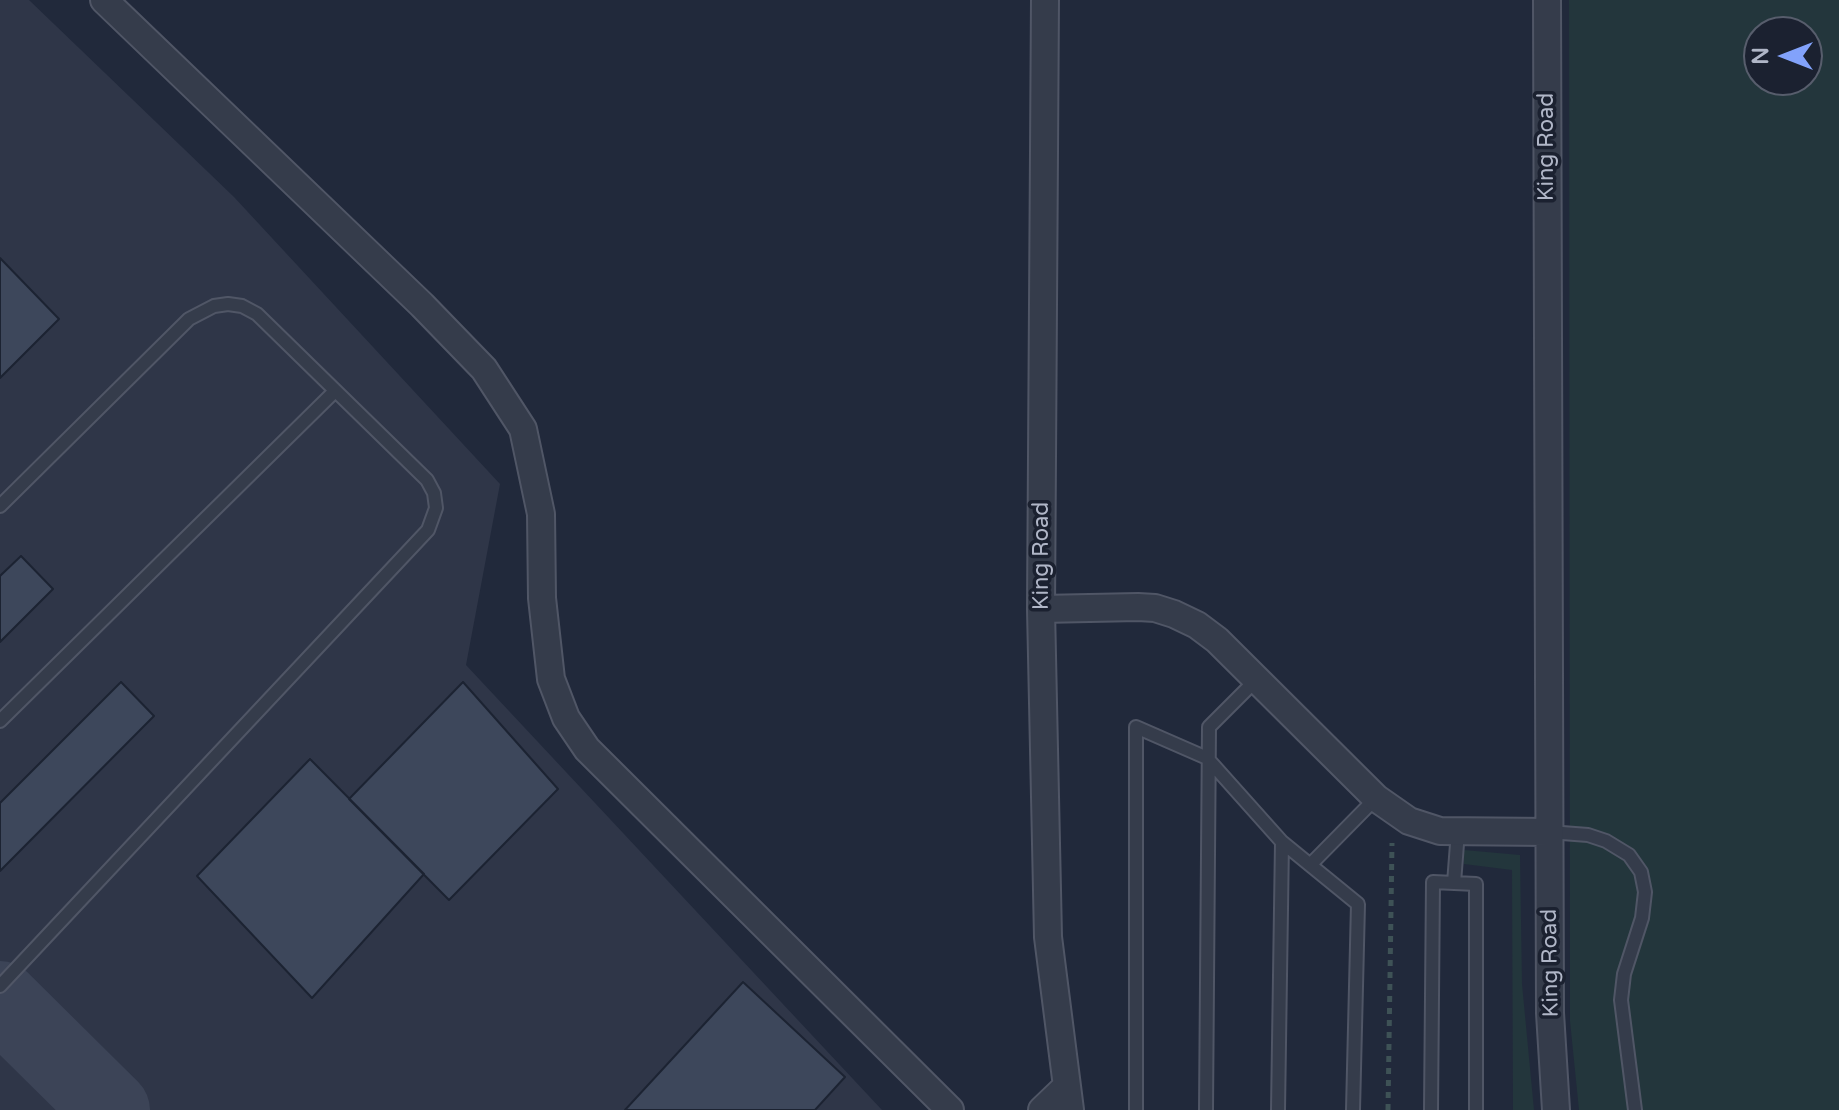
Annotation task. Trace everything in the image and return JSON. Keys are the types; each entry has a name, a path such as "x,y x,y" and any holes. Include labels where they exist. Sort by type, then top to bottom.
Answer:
{"street":[{"path":"104,0 422,305 484,369 523,429 541,514 542,598 551,679 566,718 587,749 950,1110"},
{"name":"King Road","path":"1045,0 1041,609 1048,937 1068,1098"},
{"name":"King Road","path":"1547,0 1550,1013 1556,1110"},
{"path":"1041,609 1155,608 1197,625 1258,678 1376,798 1409,821 1440,831 1549,832"},
{"path":"1042,1110 1068,1098"}],"lane":[{"path":"0,506 189,319 214,306 242,306 257,314 427,480 434,493 436,508 428,530 0,986"},
{"path":"0,721 335,391"},
{"path":"1206,1110 1209,727 1258,678"},
{"path":"1136,1110 1136,727 1207,758 1282,842 1358,904 1353,1110"},
{"path":"1310,865 1376,798"},
{"path":"1454,883 1458,831"},
{"path":"1549,832 1588,835 1606,841 1629,855 1641,872 1645,892 1642,918 1624,974 1621,1000 1635,1110"},
{"path":"1278,1110 1282,842"},
{"path":"1431,1110 1433,882 1476,884 1476,1110"},
{"path":"1062,1058 1084,1110"}],"path":[{"path":"1388,1110 1392,838"}],"shaded area":[{"path":"0,0 29,0 234,197 500,484 466,665 882,1110 0,1110"},
{"path":"1569,0 1839,0 1839,1110 1579,1110 1570,1021"},
{"path":"1464,850 1520,855 1522,984 1534,1110 1513,1110 1512,870 1464,864"}],"building":[{"path":"0,258 59,319 0,378"},
{"path":"21,556 53,589 0,642 0,576"},
{"path":"121,682 154,716 0,871 0,803"},
{"path":"463,682 558,789 449,900 349,799"},
{"path":"310,759 424,874 312,998 197,876"},
{"path":"743,982 845,1077 815,1110 625,1110"}],"taxiway":[{"path":"0,1000 111,1110"}]}
